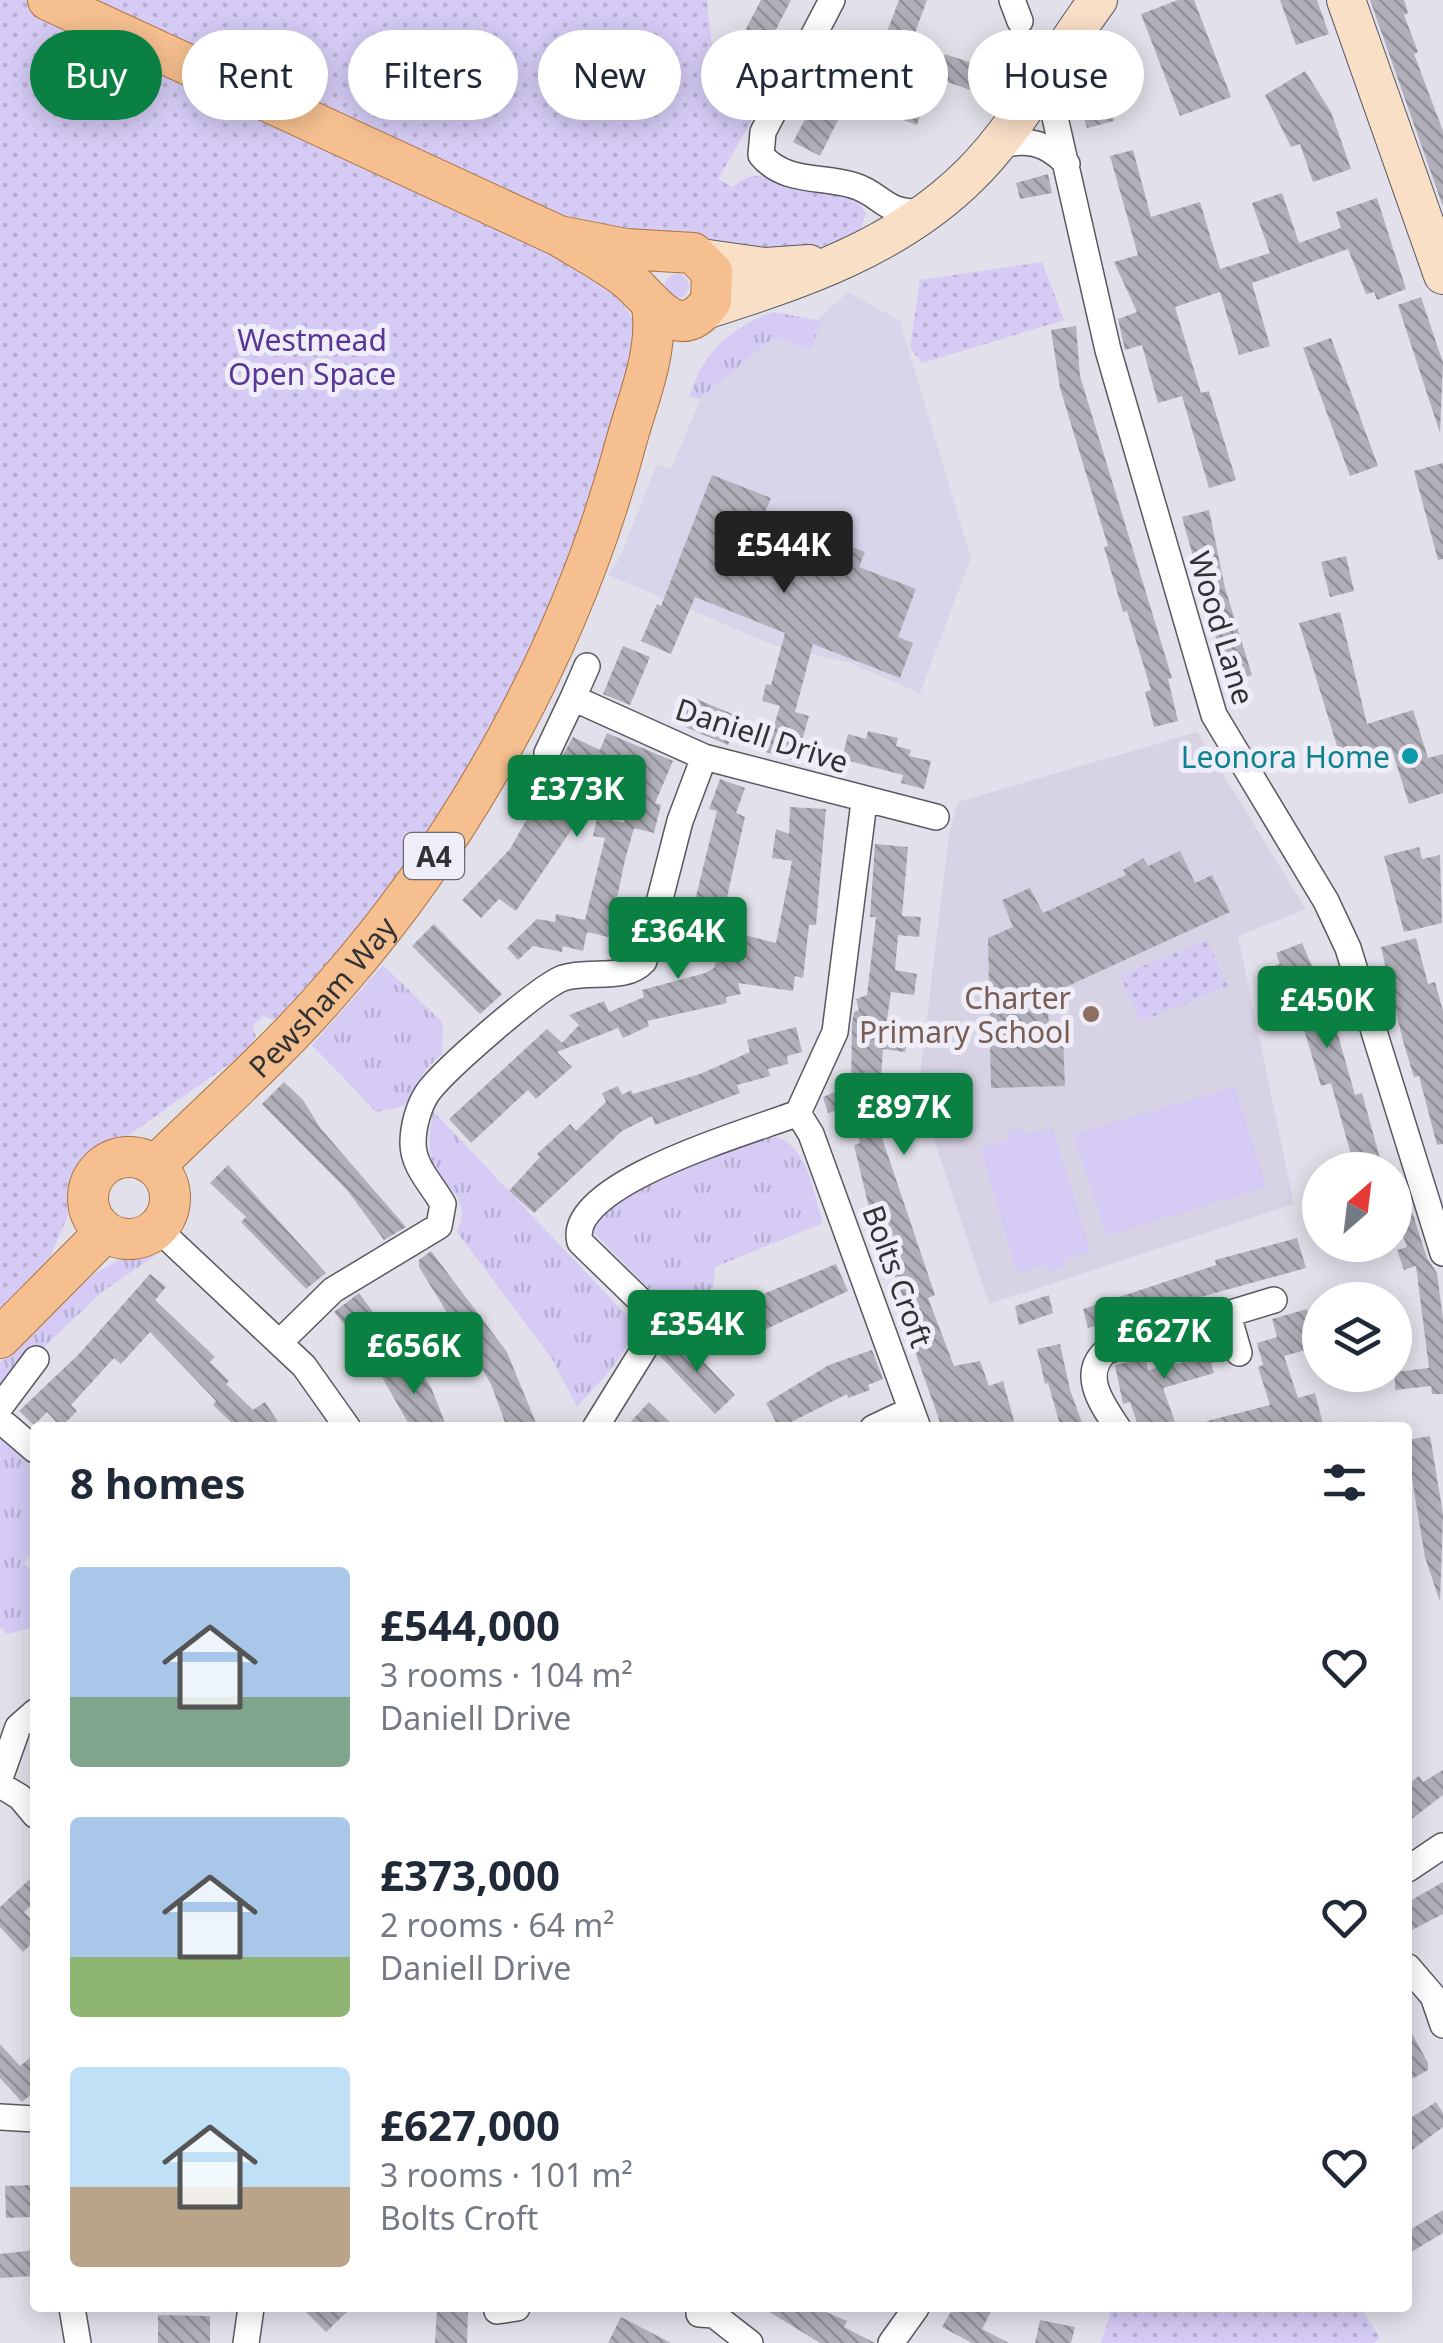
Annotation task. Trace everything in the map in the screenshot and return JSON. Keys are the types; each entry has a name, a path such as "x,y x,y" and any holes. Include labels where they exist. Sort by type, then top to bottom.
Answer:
{"main road":[{"path":"48,0 560,236 617,271 670,319 698,314"},
{"path":"560,236 626,250 686,255"},
{"name":"A4","path":"650,303 647,272 658,258 686,255 714,281 711,300 698,314"},
{"name":"Pewsham Way","path":"156,1166 336,985 403,902 455,825 518,715 582,574 616,482 651,358 650,303"},
{"name":"Pewsham Way","path":"616,482 698,314"},
{"path":"118,1158 144,1159 156,1166 165,1176 170,1204 158,1228 132,1239 105,1232 95,1222 87,1197 96,1172 118,1158"},
{"path":"0,1338 105,1232"}],"street":[{"path":"832,0 763,132 753,160 784,172 848,184 895,210 926,212"},
{"path":"1076,30 1098,0"},
{"path":"1346,0 1430,207 1443,275"},
{"path":"698,314 794,283 926,212 974,171 1012,120"},
{"name":"Wood Lane","path":"1058,120 1108,350 1214,715 1326,901 1348,948 1443,1253"},
{"path":"994,146 1018,141 1042,144 1067,164"},
{"path":"686,255 765,267 849,256 878,218 872,197"},
{"path":"547,753 586,666"},
{"name":"Daniell Drive","path":"572,698 704,757 864,802 936,817"},
{"path":"280,1342 334,1290 439,1226 443,1204 419,1168 412,1140 426,1094 443,1076 551,984 575,975 624,972 640,965 680,822 704,757"},
{"path":"599,1422 657,1328 648,1308 580,1242 584,1221 638,1173 798,1114 835,1032 864,802"},
{"name":"Bolts Croft","path":"798,1114 811,1134 915,1419"},
{"path":"158,1228 280,1342 329,1395 345,1422"},
{"path":"1114,1422 1093,1380 1098,1358 1118,1345 1274,1300"},
{"path":"1228,1315 1239,1353"},
{"path":"0,1408 36,1359"},
{"path":"0,1420 30,1446"},
{"path":"30,1716 18,1727 0,1781 30,1810"},
{"path":"1412,1861 1442,1846"},
{"path":"1412,1971 1433,1996 1443,2025"},
{"path":"0,2117 30,2119"},
{"path":"73,2312 78,2343"},
{"path":"246,2343 250,2312"},
{"path":"710,2312 750,2343"},
{"path":"895,2342 914,2312"}],"shaded area":[{"path":"848,292 900,321 971,558 920,693 850,663 774,645 608,575 620,558 657,464 671,469 702,395 768,342 783,338 807,348 818,319"},
{"name":"Charter Primary School","path":"1197,732 1306,909 1238,936 1294,1204 989,1304 918,1092 949,835 958,802"}],"green space":[{"name":"Westmead Open Space","path":"0,0 707,0 710,30 701,30 701,120 752,120 718,179 733,187 754,176 780,178 833,191 860,205 866,213 860,230 815,248 778,253 694,238 615,290 635,324 634,374 563,575 509,705 409,872 284,1015 273,1020 263,1016 252,1026 256,1036 248,1051 95,1159 70,1187 68,1216 50,1257 0,1308"},
{"path":"1042,262 1064,320 922,363 910,347 920,280"},
{"path":"677,274 689,286 677,298 665,286"},
{"path":"774,312 821,321 811,350 783,338 768,342 699,399 690,396 702,367 721,343 745,324"},
{"path":"1207,940 1228,986 1140,1022 1120,975"},
{"path":"383,965 443,1023 442,1054 427,1068 404,1106 376,1112 312,1045"},
{"path":"1235,1087 1267,1187 1106,1236 1073,1134"},
{"path":"433,1111 631,1320 622,1354 577,1407 552,1359 457,1232 462,1209 459,1200 437,1172 431,1155"},
{"path":"1022,1128 1025,1134 1053,1128 1091,1252 1064,1259 1065,1266 1048,1272 1045,1265 1017,1273 980,1148 1008,1140 1006,1132"},
{"path":"773,1136 785,1141 802,1159 823,1223 715,1267 713,1288 671,1311 589,1228 617,1194 760,1137"},
{"path":"131,1253 155,1256 103,1291 0,1389 0,1363 85,1279"},
{"path":"0,1437 30,1464 30,1556 24,1563 30,1569 30,1628 7,1634 0,1627"},
{"path":"1111,2312 1364,2312 1380,2338 1373,2343 1101,2343"}],"building":[{"path":"761,0 791,0 776,30 745,30"},
{"path":"899,0 927,0 916,30 888,30"},
{"path":"1178,0 1194,0 1231,97 1180,116 1141,14"},
{"path":"1280,0 1317,0 1329,34 1296,45"},
{"path":"1370,0 1404,0 1408,13 1404,15 1418,52 1414,54 1443,131 1443,207"},
{"path":"948,55 968,62 968,89 948,82"},
{"path":"1305,71 1331,112 1351,169 1313,182 1300,144 1291,147 1265,95"},
{"path":"805,120 838,120 820,156 793,142"},
{"path":"1084,120 1114,121 1087,128"},
{"path":"1133,150 1151,217 1200,202 1220,269 1270,253 1252,203 1282,193 1299,243 1341,228 1336,212 1377,198 1406,289 1377,300 1374,292 1366,294 1348,249 1252,283 1270,346 1239,355 1220,292 1175,307 1201,393 1209,391 1236,480 1209,488 1182,396 1158,403 1142,345 1125,350 1118,319 1137,312 1114,262 1138,255 1110,156"},
{"path":"1048,174 1052,193 1020,199 1016,183"},
{"path":"1421,297 1443,363 1440,433 1398,305"},
{"path":"1076,326 1080,376 1172,678 1168,679 1178,721 1154,727 1145,692 1151,690 1127,611 1123,612 1104,547 1108,546 1060,388 1051,330"},
{"path":"1331,338 1378,466 1350,476 1303,348"},
{"path":"1443,463 1443,559 1438,560 1414,471"},
{"path":"712,475 771,498 765,512 865,552 859,567 916,589 898,637 913,643 900,678 813,644 795,712 809,716 796,761 766,752 780,706 762,701 766,684 771,685 785,633 695,597 671,654 641,641 657,604 661,606"},
{"path":"1209,510 1225,588 1252,675 1228,682 1182,517"},
{"path":"1346,556 1354,591 1330,597 1321,562"},
{"path":"1340,612 1367,724 1413,710 1428,758 1443,754 1443,793 1409,804 1391,747 1342,762 1299,623"},
{"path":"623,646 650,657 630,705 603,694"},
{"path":"689,696 740,717 728,745 678,724"},
{"path":"868,731 898,738 896,746 911,750 909,756 931,761 924,789 901,783 903,775 842,759 848,734 866,739"},
{"path":"607,733 673,761 655,803 661,805 654,833 634,828 615,907 628,910 621,940 587,932 583,951 563,946 562,952 533,946 518,960 507,948 537,919 555,922 556,914 585,920 605,838 593,836 597,817 624,823 631,795 604,782 516,911 499,899 481,918 462,900 510,849 573,737 600,750"},
{"path":"720,779 745,788 736,813 745,817 720,928 690,921 717,811 709,809"},
{"path":"790,807 826,809 816,925 809,925 803,978 795,976 793,991 738,983 741,994 726,997 727,1003 647,1021 649,1026 623,1038 618,1028 557,1052 572,1067 536,1099 528,1090 471,1143 449,1119 547,1029 562,1043 579,1025 569,1015 604,1001 609,1012 644,997 642,990 714,968 724,930 776,943 792,861 772,858 776,829 789,834"},
{"path":"875,844 908,847 902,916 921,917 919,937 898,935 895,970 917,974 914,995 891,992 886,1027 909,1031 905,1052 883,1049 879,1106 886,1131 880,1132 935,1295 928,1298 954,1366 980,1361 989,1386 1003,1381 1014,1422 940,1422 914,1349 921,1346 916,1328 892,1270 900,1267 884,1224 876,1227 870,1212 854,1145 860,1143 850,1107 828,1113 823,1097 851,1085 852,1024 854,1012 859,1010 856,999 867,995 876,917 870,917"},
{"path":"1419,847 1422,859 1440,855 1442,923 1404,932 1384,856"},
{"path":"1180,851 1195,883 1212,875 1230,912 1048,995 1049,1039 1063,1038 1065,1086 991,1088 988,938 1013,927 1002,900 1030,888 1043,913 1126,875 1123,870 1143,858 1148,866"},
{"path":"434,924 502,994 480,1014 412,946"},
{"path":"1416,938 1428,984 1435,982 1443,1011 1443,1144 1437,1145 1419,1076 1414,1077 1403,1041 1381,947"},
{"path":"1302,943 1331,1011 1355,1095 1362,1093 1378,1152 1350,1152 1331,1083 1321,1086 1297,1006 1291,1008 1274,966 1280,964 1276,953"},
{"path":"796,1027 802,1052 787,1056 788,1064 768,1069 770,1076 737,1085 740,1093 655,1125 652,1116 622,1131 534,1213 509,1191 540,1157 537,1154 570,1124 576,1131 606,1102 602,1093 618,1086 622,1095 631,1090 633,1094 700,1074 750,1052 747,1040"},
{"path":"284,1082 406,1227 384,1240 347,1190 262,1104"},
{"path":"228,1165 326,1273 306,1289 241,1222 246,1217 210,1183"},
{"path":"1412,1211 1427,1258 1437,1273 1443,1319 1443,1394 1432,1394 1431,1386 1412,1388 1412,1370 1429,1368 1416,1266 1404,1270 1401,1262 1412,1262"},
{"path":"1297,1238 1306,1268 1088,1328 1083,1309 1216,1265 1215,1260"},
{"path":"431,1251 507,1352 536,1422 505,1422 491,1384 419,1267 419,1260"},
{"path":"836,1264 848,1291 736,1343 720,1312"},
{"path":"150,1274 166,1287 155,1300 215,1357 210,1362 229,1381 226,1384 253,1410 265,1402 278,1422 231,1422 150,1332 121,1364 114,1358 71,1405 77,1411 66,1422 56,1422 47,1412 37,1422 31,1422 19,1411 80,1353"},
{"path":"359,1293 390,1335 368,1352 334,1312"},
{"path":"1049,1295 1053,1313 1019,1325 1015,1306"},
{"path":"1302,1310 1302,1351 1284,1356 1298,1398 1315,1393 1322,1422 1207,1422 1270,1405 1258,1367 1263,1365 1257,1343 1277,1337 1272,1319"},
{"path":"1216,1334 1223,1359 1211,1363 1214,1373 1163,1388 1175,1422 1137,1422 1130,1402 1123,1404 1115,1365 1146,1358 1148,1370 1184,1362 1180,1346"},
{"path":"679,1336 735,1395 715,1414 659,1355"},
{"path":"1060,1344 1082,1422 1059,1422 1037,1349"},
{"path":"872,1350 883,1379 868,1385 870,1390 848,1398 847,1394 791,1422 776,1422 766,1403 829,1365"},
{"path":"409,1359 431,1387 445,1422 408,1422 382,1377"},
{"path":"649,1402 670,1422 631,1422"},
{"path":"1430,1436 1443,1514 1440,1602 1425,1557 1412,1478 1412,1439"},
{"path":"1443,1770 1443,1795 1412,1819 1412,1781 1419,1776 1423,1782"},
{"path":"30,1879 30,1907 24,1912 30,1918 30,1945 23,1952 0,1927 0,1907"},
{"path":"1443,1882 1443,1914 1412,1930 1412,1900"},
{"path":"1412,2033 1428,2063 1428,2070 1412,2079"},
{"path":"0,2044 20,2066 30,2058 30,2095 22,2102 0,2078"},
{"path":"1436,2102 1443,2113 1443,2127 1412,2150 1412,2117"},
{"path":"30,2185 30,2217 6,2218 5,2186"},
{"path":"1443,2210 1443,2233 1412,2252 1412,2229"},
{"path":"30,2251 30,2276 0,2278 0,2254"},
{"path":"306,2312 347,2312 326,2332"},
{"path":"437,2312 468,2312 467,2343 435,2343"},
{"path":"770,2312 826,2312 847,2321 844,2327 875,2343 820,2343"},
{"path":"951,2312 991,2312 982,2329 1009,2343 972,2343 942,2327"},
{"path":"158,2315 210,2316 210,2343 158,2343"},
{"path":"621,2317 671,2343 608,2343"},
{"path":"1040,2320 1075,2327 1071,2343 1035,2343"}],"place":[{"name":"Leonora Home","path":"1410,756"},
{"name":"Charter Primary School","path":"1091,1014"}]}
